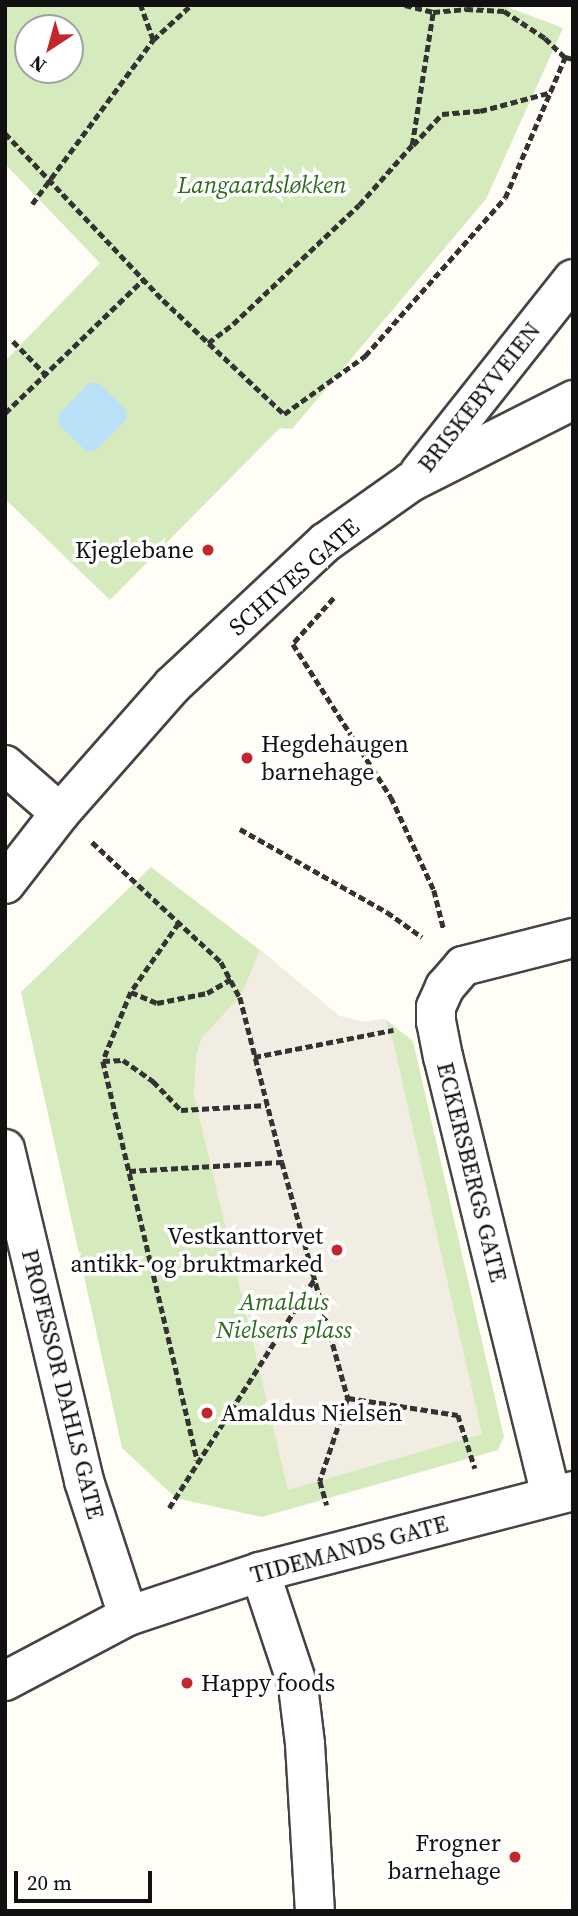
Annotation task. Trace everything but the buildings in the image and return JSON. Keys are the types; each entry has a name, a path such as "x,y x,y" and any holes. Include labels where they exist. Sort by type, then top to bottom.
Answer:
{"street":[{"name":"BRISKEBYVEIEN","path":"411,482 573,279"},
{"name":"SCHIVES GATE","path":"60,813 173,685 326,542 411,482 573,400"},
{"path":"5,765 60,813 5,884"},
{"name":"ECKERSBERGS GATE","path":"562,1493 443,1057 436,1007 445,987 463,966 573,938"},
{"name":"PROFESSOR DAHLS GATE","path":"5,1149 84,1481 128,1616"},
{"name":"TIDEMANDS GATE","path":"5,1681 128,1616 260,1572 562,1493"},
{"path":"260,1572 298,1686 305,1744 315,1911"}],"path":[{"path":"140,5 153,40"},
{"path":"32,204 153,40 191,5"},
{"path":"405,5 433,12 466,9 503,11 545,38 565,57 573,59"},
{"path":"412,145 433,12"},
{"path":"5,133 144,279 284,414 365,356 505,198 565,57"},
{"path":"208,343 233,324 359,205 442,114 480,111 552,92"},
{"path":"5,414 144,279"},
{"path":"13,341 47,376"},
{"path":"326,542 334,598 293,644 391,797 434,890 446,939"},
{"path":"60,813 221,961 240,997 282,1162 348,1398 320,1481 327,1505"},
{"path":"240,829 387,912 422,937"},
{"path":"179,923 131,992 103,1062 197,1460"},
{"path":"131,992 158,1003 207,993 231,979"},
{"path":"254,1057 402,1028"},
{"path":"103,1062 123,1060 153,1081 181,1110 267,1105"},
{"path":"129,1171 282,1162"},
{"path":"169,1508 197,1460 316,1277"},
{"path":"348,1398 458,1415 475,1468"}],"green space":[{"name":"Langaardsløkken","path":"5,5 502,5 563,28 486,199 292,429 280,428 110,600 5,499 5,361 100,263 5,164"},
{"name":"Amaldus Nielsens plass","path":"151,867 260,950 339,1016 363,1022 385,1019 413,1041 504,1437 498,1450 262,1517 176,1498 122,1448 21,992"}],"shaded area":[{"name":"Amaldus Nielsens plass","path":"260,950 339,1016 363,1022 385,1019 394,1045 482,1434 288,1490 194,1095 196,1056 202,1037 240,997"}],"water":[{"path":"89,383 99,383 126,410 127,419 96,450 87,452 58,424 59,414"}],"place":[{"name":"Kjeglebane","path":"208,550"},
{"name":"Hegdehaugen barnehage","path":"247,758"},
{"name":"Vestkanttorvet antikk- og bruktmarked","path":"337,1250"},
{"name":"Amaldus Nielsen","path":"207,1413"},
{"name":"Happy foods","path":"187,1683"},
{"name":"Frogner barnehage","path":"515,1857"}]}
